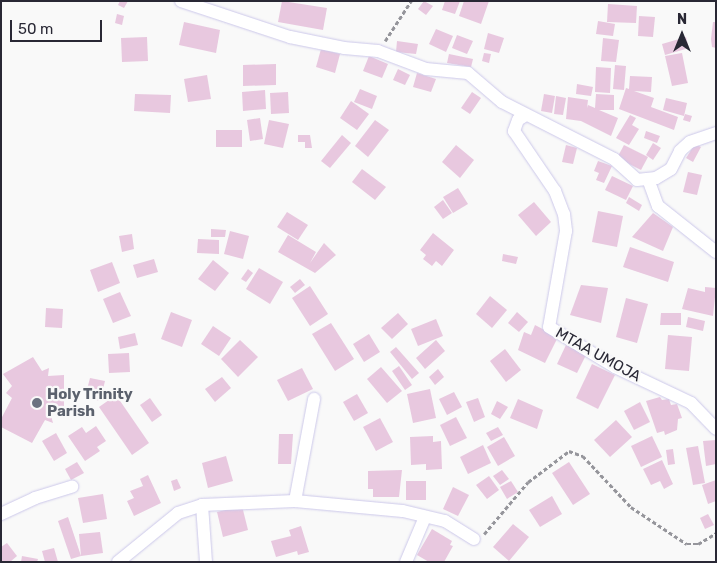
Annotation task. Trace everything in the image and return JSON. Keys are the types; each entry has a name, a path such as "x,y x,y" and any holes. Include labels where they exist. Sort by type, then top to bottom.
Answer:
{"street":[{"path":"181,1 232,20 290,37 344,48 378,51 426,69 468,73 502,102 614,159 632,178 648,179 671,169 680,151 690,142 716,133"},
{"name":"MTAA UMOJA","path":"526,115 518,120 514,131 555,191 564,214 566,231 549,327 615,367 691,403 716,429"},
{"path":"648,179 658,206 716,252"},
{"path":"296,501 314,399"},
{"path":"1,514 35,498 72,487"},
{"path":"118,562 178,513 202,505 296,501 403,512 445,521 474,539"},
{"path":"202,505 206,562"},
{"path":"406,562 425,517"}],"path":[{"path":"378,51 411,1"},
{"path":"474,539 480,539 513,504 528,482 569,451 583,456 631,507 687,544 698,544 716,533"}],"building":[{"path":"120,1 128,1 124,8 118,5"},
{"path":"282,1 327,8 323,30 278,22"},
{"path":"424,1 433,6 426,15 418,9"},
{"path":"445,1 460,1 455,14 442,10"},
{"path":"464,1 489,1 481,24 459,16"},
{"path":"608,4 637,6 636,23 607,22"},
{"path":"117,14 124,16 122,25 115,23"},
{"path":"639,16 655,17 653,37 638,36"},
{"path":"598,21 615,24 613,36 596,34"},
{"path":"184,22 220,30 216,53 179,45"},
{"path":"713,22 716,22 716,48 712,47 711,39"},
{"path":"436,29 453,36 446,52 429,44"},
{"path":"488,33 504,38 499,53 484,49"},
{"path":"457,35 473,41 467,54 452,48"},
{"path":"147,37 148,61 122,62 121,38"},
{"path":"686,37 689,48 665,55 662,44"},
{"path":"603,38 619,40 616,62 601,61"},
{"path":"397,41 418,44 416,54 396,52"},
{"path":"321,49 340,54 335,73 316,67"},
{"path":"484,53 491,54 489,63 482,61"},
{"path":"682,53 688,83 672,86 665,56"},
{"path":"449,54 473,59 471,67 447,63"},
{"path":"369,56 388,64 382,78 363,71"},
{"path":"276,64 276,85 243,86 243,65"},
{"path":"615,65 626,66 624,90 613,89"},
{"path":"596,67 611,68 610,93 595,92"},
{"path":"398,69 410,75 405,85 393,80"},
{"path":"417,73 436,79 431,92 413,87"},
{"path":"207,75 211,99 188,102 184,79"},
{"path":"630,76 652,77 651,92 634,91 654,98 651,107 678,117 674,130 619,109 626,88 629,89"},
{"path":"577,84 593,87 591,96 576,94"},
{"path":"360,89 377,96 372,109 354,102"},
{"path":"265,90 266,109 243,111 242,92"},
{"path":"288,92 289,113 271,114 270,93"},
{"path":"472,92 481,98 470,114 461,108"},
{"path":"135,94 171,95 170,113 134,111"},
{"path":"544,94 555,96 552,113 541,111"},
{"path":"596,94 614,95 614,110 599,110 618,118 611,136 581,121 566,119 568,97 588,100 587,108 588,105 595,108"},
{"path":"556,96 566,98 563,115 554,114"},
{"path":"666,98 687,103 684,116 663,110"},
{"path":"351,101 369,114 357,130 340,118"},
{"path":"685,114 692,116 690,122 683,120"},
{"path":"630,115 636,118 632,125 639,129 629,145 616,138"},
{"path":"260,118 263,139 250,141 247,120"},
{"path":"269,120 289,124 283,148 264,144"},
{"path":"375,120 389,130 368,157 355,146"},
{"path":"216,130 242,130 242,147 216,147"},
{"path":"646,131 660,136 657,143 644,138"},
{"path":"298,135 310,135 312,148 305,148 305,142 298,142"},
{"path":"342,135 351,143 330,168 321,161"},
{"path":"653,143 661,148 653,160 646,155"},
{"path":"695,144 701,147 693,162 686,158"},
{"path":"456,145 474,160 460,178 442,162"},
{"path":"566,145 577,148 573,164 562,162"},
{"path":"624,145 648,157 641,170 617,158"},
{"path":"598,161 612,166 604,183 596,180 599,173 594,171"},
{"path":"362,169 386,187 375,200 352,182"},
{"path":"688,172 702,175 697,195 683,192"},
{"path":"612,176 633,186 626,200 605,190"},
{"path":"458,188 468,204 453,213 443,197"},
{"path":"629,197 642,205 639,211 626,203"},
{"path":"443,200 452,213 443,219 434,207"},
{"path":"534,202 551,222 536,236 518,215"},
{"path":"598,211 623,216 617,247 592,242"},
{"path":"287,212 308,225 298,240 277,227"},
{"path":"653,213 673,227 663,251 632,237"},
{"path":"211,229 226,230 225,237 211,237"},
{"path":"230,231 249,236 243,259 224,254"},
{"path":"433,233 454,250 442,266 436,261 432,266 423,259 426,255 420,250"},
{"path":"132,234 134,249 122,252 119,236"},
{"path":"288,235 316,252 310,263 324,243 336,255 315,273 278,252"},
{"path":"198,239 219,240 219,254 197,253"},
{"path":"630,247 674,262 668,282 623,267"},
{"path":"503,254 518,257 516,264 502,261"},
{"path":"154,259 158,272 137,278 133,265"},
{"path":"213,260 229,273 215,291 198,279"},
{"path":"112,262 120,283 98,292 90,270"},
{"path":"259,268 283,282 270,304 246,289"},
{"path":"248,269 253,273 246,282 241,279"},
{"path":"300,279 305,285 295,293 290,287"},
{"path":"581,285 608,288 601,323 570,315"},
{"path":"310,286 328,314 310,326 292,298"},
{"path":"705,287 716,288 713,316 682,309 688,288 705,292"},
{"path":"120,292 131,316 113,323 103,299"},
{"path":"490,296 507,310 492,328 476,314"},
{"path":"626,298 648,304 637,343 616,337"},
{"path":"46,308 63,309 62,328 45,327"},
{"path":"171,312 192,320 182,347 161,339"},
{"path":"517,312 528,322 519,332 508,323"},
{"path":"398,313 408,324 392,339 381,328"},
{"path":"661,313 681,313 681,325 660,325"},
{"path":"688,317 705,321 703,331 686,327"},
{"path":"436,319 443,336 418,346 411,329"},
{"path":"331,323 354,359 335,371 312,334"},
{"path":"535,325 558,337 545,363 518,350 524,332 531,335"},
{"path":"213,326 231,338 219,356 201,344"},
{"path":"135,333 138,345 120,349 118,337"},
{"path":"369,334 380,352 364,362 353,344"},
{"path":"668,335 692,337 689,371 665,369"},
{"path":"240,340 258,357 238,377 221,359"},
{"path":"436,340 445,351 425,369 416,358"},
{"path":"566,345 586,355 577,373 557,364"},
{"path":"396,347 419,373 412,379 390,352"},
{"path":"505,349 521,370 506,382 490,361"},
{"path":"129,353 130,372 109,373 108,354"},
{"name":"Holy Trinity Parish","path":"33,357 42,371 49,368 48,376 64,375 64,408 50,412 53,423 45,420 32,443 1,427 1,419 12,398 6,393 12,386 3,374"},
{"path":"592,364 615,375 598,409 576,398"},
{"path":"399,366 412,385 405,390 392,371"},
{"path":"381,367 402,391 387,403 367,379"},
{"path":"302,368 313,389 288,401 277,380"},
{"path":"438,369 444,377 435,385 429,377"},
{"path":"222,377 231,388 215,402 205,389"},
{"path":"90,378 105,381 100,401 85,397"},
{"path":"430,389 436,418 413,423 407,394"},
{"path":"454,392 462,407 447,415 439,399"},
{"path":"357,394 368,413 354,421 343,402"},
{"path":"116,395 149,443 132,455 99,407"},
{"path":"660,397 662,400 669,399 671,405 677,404 682,418 678,419 677,430 665,435 664,431 657,433 646,401"},
{"path":"150,398 162,415 152,422 140,405"},
{"path":"478,398 485,417 474,422 466,402"},
{"path":"518,399 543,410 537,429 510,418"},
{"path":"497,401 508,407 500,419 491,414"},
{"path":"640,402 650,422 634,430 624,411"},
{"path":"456,417 467,438 450,446 440,425"},
{"path":"380,418 393,442 376,451 363,427"},
{"path":"616,420 632,437 610,457 594,440"},
{"path":"96,426 106,441 97,447 100,451 85,461 68,436 82,427 86,433"},
{"path":"498,427 503,435 491,441 486,433"},
{"path":"56,433 67,453 54,461 42,441"},
{"path":"279,434 293,434 291,464 278,464"},
{"path":"433,436 433,442 441,441 442,469 426,470 426,464 411,465 410,437"},
{"path":"652,436 662,457 641,467 631,446"},
{"path":"504,437 515,456 498,466 487,447"},
{"path":"716,440 716,464 706,466 703,441"},
{"path":"483,445 491,463 468,474 460,457"},
{"path":"698,446 705,483 693,485 686,448"},
{"path":"673,449 675,464 668,465 666,450"},
{"path":"226,456 233,481 208,488 202,463"},
{"path":"662,460 673,484 664,489 660,481 651,485 643,469"},
{"path":"77,462 84,473 71,480 65,469"},
{"path":"569,462 590,494 573,505 552,473"},
{"path":"402,470 399,497 373,497 373,489 368,489 368,471"},
{"path":"502,470 509,479 500,485 493,476"},
{"path":"148,475 161,503 134,516 127,501 134,498 130,491 143,486 140,479"},
{"path":"489,476 499,490 487,499 476,485"},
{"path":"177,479 181,488 174,491 171,481"},
{"path":"716,480 716,501 708,504 702,485"},
{"path":"406,481 426,481 426,500 406,500"},
{"path":"511,481 518,492 507,499 500,487"},
{"path":"453,487 469,495 458,516 443,509"},
{"path":"103,494 107,519 83,523 78,498"},
{"path":"552,496 562,514 540,527 529,510"},
{"path":"242,506 248,530 223,537 217,512"},
{"path":"708,514 714,525 705,529 700,518"},
{"path":"68,517 81,556 71,559 58,521"},
{"path":"513,524 529,537 509,561 493,547"},
{"path":"301,526 309,552 298,555 297,551 276,557 271,541 291,536 289,530"},
{"path":"432,529 452,541 450,545 453,546 444,562 429,562 417,555"},
{"path":"100,532 103,553 81,556 79,534"},
{"path":"7,543 17,556 10,562 1,562 1,547"},
{"path":"54,548 58,562 45,562 42,551"},
{"path":"22,556 38,559 37,562 21,562"}],"place":[{"name":"Holy Trinity Parish","path":"37,403"}]}
